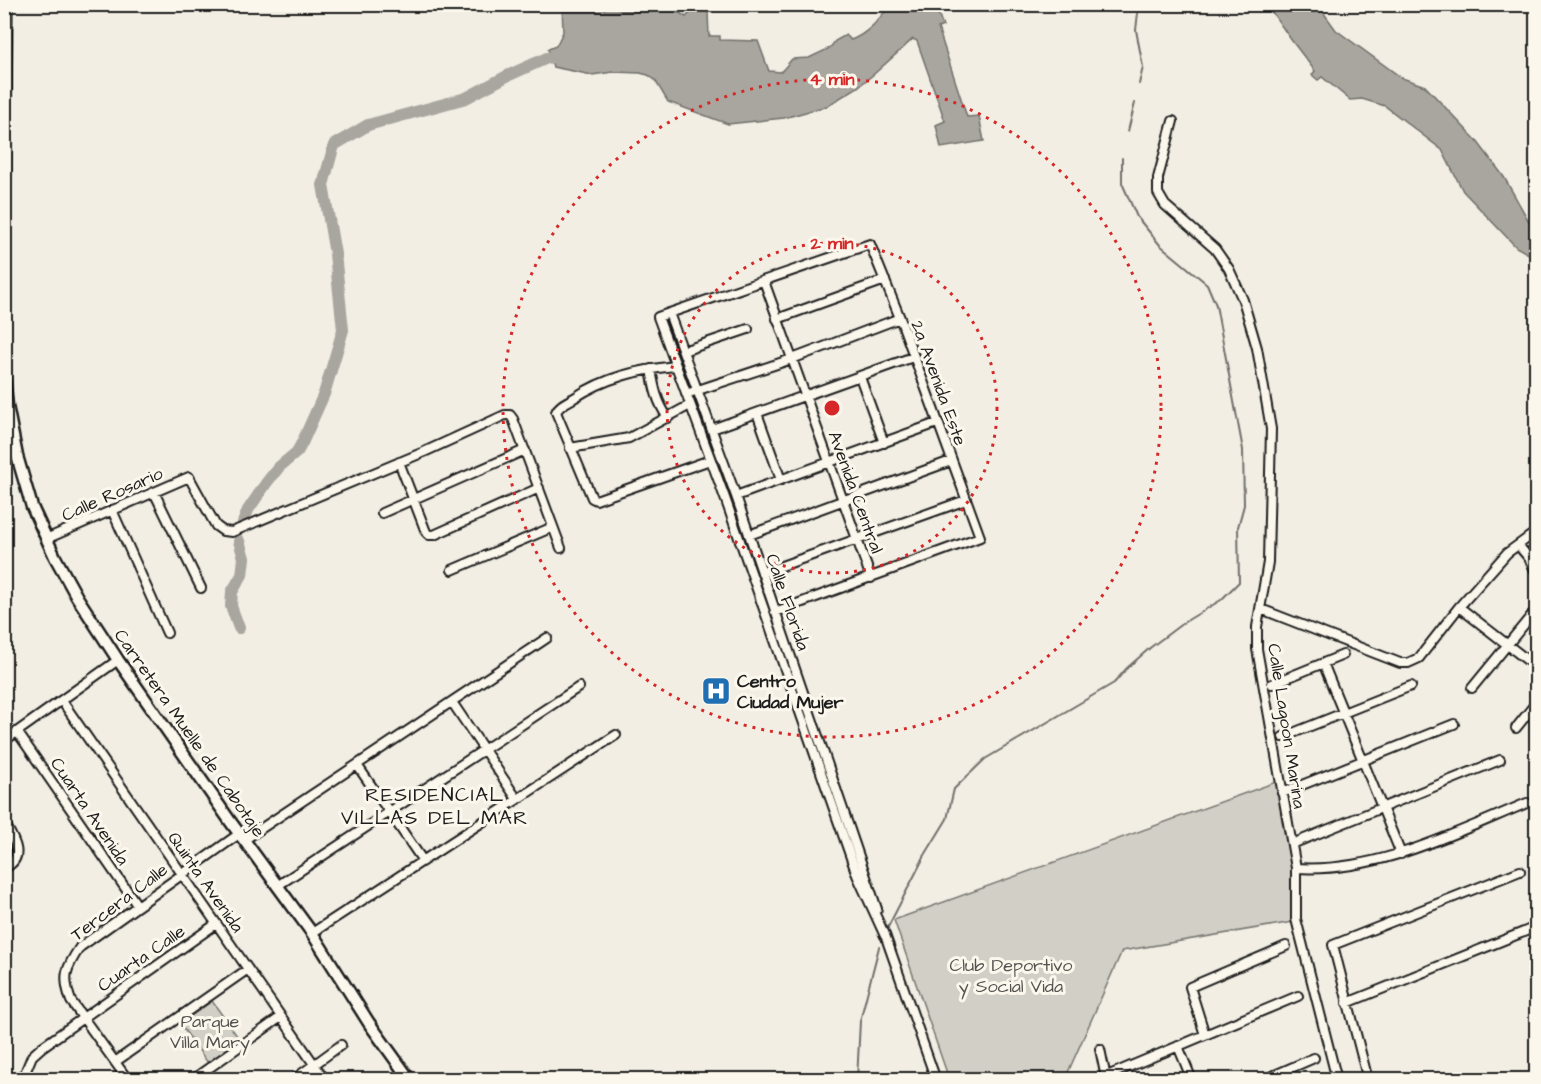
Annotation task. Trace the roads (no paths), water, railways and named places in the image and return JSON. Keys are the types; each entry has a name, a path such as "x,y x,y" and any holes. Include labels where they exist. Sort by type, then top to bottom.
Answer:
{"main road":[{"path":"4,244 6,4"},
{"name":"Carretera Muelle de Cabotaje","path":"4,376 7,406 17,456 32,507 77,597 241,837 312,933 369,1023 410,1080"}],"street":[{"name":"Calle Lagoon Marina","path":"1173,121 1158,178 1158,193 1165,205 1215,249 1229,269 1243,300 1257,348 1271,429 1268,562 1257,627 1257,649 1296,868 1296,919 1337,1080"},
{"name":"2a Avenida Este","path":"764,281 865,244 873,247 980,537 871,578"},
{"path":"777,319 885,280"},
{"path":"669,313 764,281"},
{"name":"Avenida Central","path":"764,281 871,578"},
{"name":"Calle Florida","path":"885,936 857,874 658,317 669,313 736,496 936,1080"},
{"path":"686,394 792,359 900,318"},
{"path":"683,351 748,329"},
{"path":"712,429 913,357"},
{"path":"675,366 633,372 608,380 589,388 558,408 556,412 592,498 596,500 710,460"},
{"path":"651,369 659,405 668,418"},
{"path":"860,377 884,443"},
{"path":"570,448 629,438 690,405"},
{"path":"757,413 781,480"},
{"path":"539,488 434,535 429,535 399,462 505,415 510,415 525,450 539,488 553,527 561,548"},
{"path":"736,496 937,423"},
{"path":"382,513 525,450"},
{"path":"749,535 951,461"},
{"name":"Calle Rosario","path":"46,539 189,477 216,526 223,531 232,532 399,462"},
{"path":"154,492 201,588"},
{"path":"762,573 966,501"},
{"path":"112,510 167,633"},
{"path":"452,570 553,527"},
{"path":"1260,611 1266,611 1404,663 1412,662 1419,658 1459,607 1507,553 1536,532"},
{"path":"1518,545 1529,558 1536,572"},
{"path":"775,612 871,578"},
{"path":"1459,607 1536,667"},
{"path":"1472,688 1536,610"},
{"name":"Tercera Calle","path":"128,1080 71,1000 66,987 68,965 80,947 182,873 357,765 547,638"},
{"path":"1272,684 1343,655"},
{"path":"4,741 118,660"},
{"path":"1323,663 1401,854"},
{"path":"1283,737 1411,686"},
{"path":"277,886 579,687"},
{"name":"Quinta Avenida","path":"62,701 325,1080"},
{"path":"452,702 518,799"},
{"path":"1516,728 1536,703"},
{"path":"1282,793 1454,724"},
{"name":"Cuarta Avenida","path":"18,733 137,905"},
{"path":"312,933 616,735"},
{"path":"1297,842 1500,760"},
{"path":"357,765 423,861"},
{"path":"1296,868 1332,869 1401,854 1527,803"},
{"path":"4,822 16,843 18,855 4,868"},
{"path":"1368,1080 1333,945 1520,871"},
{"name":"Cuarta Calle","path":"16,1080 26,1076 32,1056 42,1047 216,924"},
{"path":"1347,1003 1536,927"},
{"path":"1205,1035 1190,987 1286,946"},
{"path":"115,1062 248,969"},
{"path":"1100,1049 1106,1078 1298,996"},
{"path":"192,1080 281,1017"},
{"path":"293,1080 341,1045"},
{"path":"1179,1046 1192,1080"},
{"path":"1263,1080 1314,1058"}],"waterway":[{"path":"1139,4 1136,30 1143,67 1139,84"},
{"path":"243,523 248,510 267,482 279,467 297,452 302,443 324,394 343,330 335,254 323,185 334,145 368,125 466,98 547,58 565,55"},
{"path":"1128,131 1135,103"},
{"path":"888,927 925,855 947,819 954,789 985,759 1114,683 1151,647 1183,623 1221,600 1239,582 1238,527 1244,505 1243,450 1216,305 1207,284 1160,245 1137,217 1122,183 1122,158"},
{"path":"239,541 244,558 242,575 232,592 231,606 239,628"},
{"path":"857,1080 860,1021 879,947"}],"place":[{"name":"Centro Ciudad Mujer","path":"716,691"}],"district":[{"name":"RESIDENCIAL VILLAS DEL MAR","path":"435,806"}],"park label":[{"name":"Club Deportivo y Social Vida","path":"1011,975"},
{"name":"Parque Villa Mary","path":"210,1031"}]}
